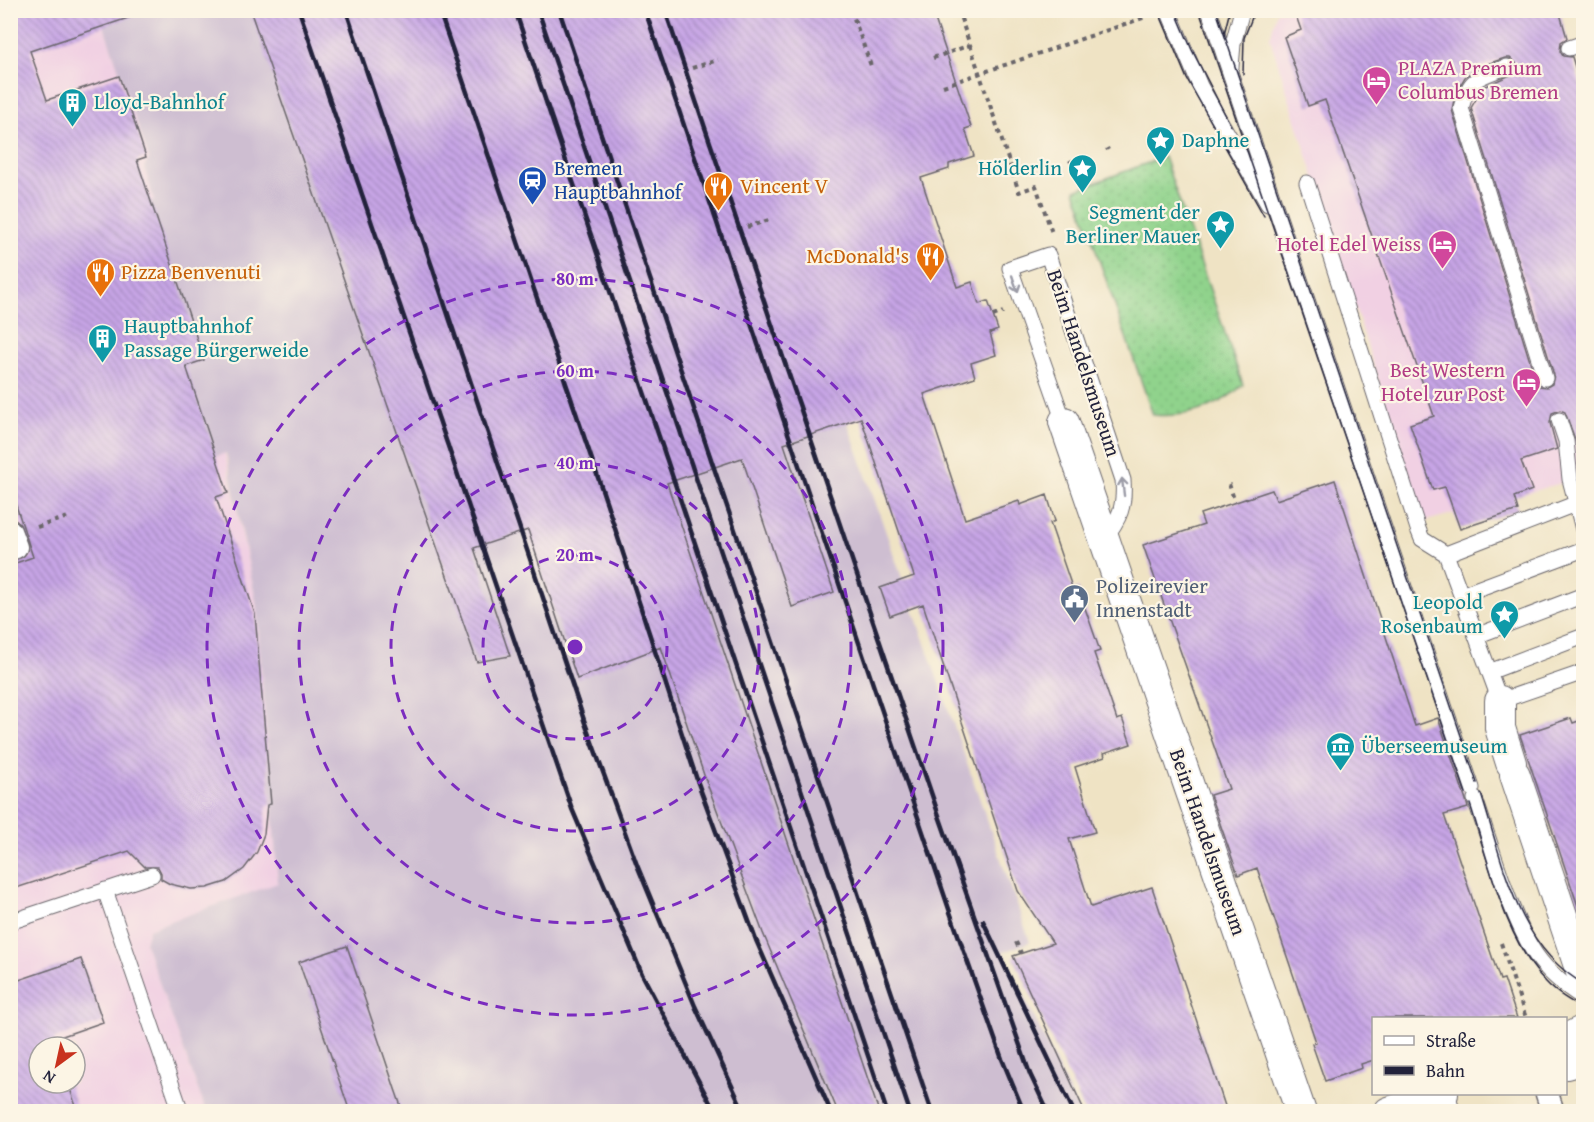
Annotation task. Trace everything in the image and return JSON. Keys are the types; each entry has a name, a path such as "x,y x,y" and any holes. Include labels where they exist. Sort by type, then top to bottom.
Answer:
{"street":[{"name":"Beim Handelsmuseum","path":"1064,422 1301,1112"},
{"path":"10,531 16,547 10,549"},
{"path":"1500,701 1500,728 1584,981"},
{"path":"1567,1038 1584,1030"},
{"path":"1567,1064 1584,1059"},
{"path":"1389,1112 1442,1095"},
{"path":"1547,1095 1553,1112"}],"lane":[{"path":"1168,10 1200,86 1283,227"},
{"path":"1209,10 1473,794 1520,924 1536,955 1562,983 1584,998"},
{"path":"1231,73 1233,45 1242,10"},
{"path":"1507,67 1478,76 1466,91 1461,108 1545,378"},
{"path":"1307,183 1418,529 1422,539 1446,554 1500,701 1584,672"},
{"name":"Beim Handelsmuseum","path":"1064,422 1010,268 1048,255 1123,480 1125,501 1116,523 1104,539"},
{"path":"1559,420 1566,441 1575,504 1584,533"},
{"path":"1446,554 1575,504"},
{"path":"1461,595 1584,549"},
{"path":"1476,636 1584,595"},
{"path":"1489,672 1584,636"},
{"path":"10,922 152,874"},
{"path":"105,890 181,1112"},
{"path":"1445,1095 1453,1112"}],"path":[{"path":"851,10 871,66"},
{"path":"958,10 1019,192 1036,186 1058,252 1048,255"},
{"path":"943,86 1146,17 1149,25"},
{"path":"933,58 970,45"},
{"path":"692,68 718,60"},
{"path":"747,227 772,219"},
{"path":"1229,484 1234,499"},
{"path":"37,527 71,516"},
{"path":"1016,942 1021,953"}],"shaded area":[{"path":"10,11 99,11 149,159 144,167 206,361 256,601 278,884 149,929 145,943 206,1111 11,1111"},
{"name":"Bremen Hauptbahnhof","path":"99,11 923,11 974,156 927,176 924,173 916,175 958,290 972,282 977,306 988,301 998,330 987,332 996,355 968,362 976,379 844,413 1030,942 1003,952 1079,1111 206,1111 145,943 149,929 278,883 256,601 226,453 33,516 10,247 154,200 144,167 149,159"},
{"path":"1277,11 1559,11 1583,91 1583,477 1423,522 1270,38"}],"green space":[{"path":"1164,157 1243,385 1223,400 1201,410 1166,416 1153,415 1075,190"}],"building":[{"path":"10,10 136,10 137,15 30,51 47,100 119,76 146,157 137,160 204,360 186,366 228,493 216,497 255,614 271,804 267,805 264,834 257,852 244,869 226,882 207,888 191,889 170,884 161,879 158,867 145,867 129,851 10,890 10,565 33,557 10,487"},
{"path":"250,10 932,10 971,127 965,129 974,156 949,164 949,169 921,178 957,287 972,282 979,304 988,301 998,330 990,333 996,355 971,363 975,377 924,394 965,519 1019,501 1020,505 1047,495 1055,521 1050,523 1073,590 1078,588 1100,651 1094,653 1117,720 1122,718 1131,744 1104,753 1105,757 1075,767 1095,832 1069,839 1091,907 1152,887 1227,1112 1085,1112 1013,956 1053,943 1018,891 923,604 890,616 880,588 914,576 861,418 784,444 834,592 792,607 742,458 667,483 879,1112 838,1112 763,933 705,778 661,647 577,679 528,530 474,548 510,656 477,662"},
{"path":"1294,10 1559,10 1567,38 1561,42 1560,51 1563,56 1572,57 1584,96 1584,440 1576,442 1565,412 1560,410 1552,413 1550,423 1557,449 1521,461 1532,490 1514,497 1518,510 1460,529 1445,487 1433,490 1410,424 1434,416 1325,100 1308,106 1284,37 1301,30","holes":["1510,58 1516,63 1515,73 1483,87 1471,108 1554,375 1552,384 1547,387 1539,386 1536,381 1452,110 1455,94 1465,77 1478,67"]},
{"name":"Überseemuseum","path":"1335,480 1415,726 1438,718 1466,800 1468,808 1444,815 1500,980 1504,979 1517,1017 1372,1017 1372,1061 1361,1064 1362,1068 1325,1081 1312,1044 1316,1042 1257,868 1238,875 1210,795 1229,789 1143,545 1204,525 1200,514 1272,490 1276,500"},
{"path":"1571,718 1573,723 1584,719 1584,912 1580,912 1520,735"},
{"path":"347,946 403,1112 350,1112 299,962"},
{"path":"81,959 103,1022 66,1035 27,1035 27,1095 72,1095 78,1112 10,1112 10,983"}],"tram line":[{"path":"1158,10 1187,79 1264,216"},
{"path":"1175,10 1192,50 1231,126"},
{"path":"1199,10 1466,793"},
{"path":"1216,10 1477,783"},
{"path":"1224,34 1230,10"},
{"path":"1243,74 1244,38 1255,10"},
{"path":"1481,794 1506,874 1528,926 1561,968 1584,984"},
{"path":"1470,804 1499,898 1519,945 1550,986 1584,1009"}],"railway":[{"path":"299,10 572,809 642,974 715,1112"},
{"path":"346,10 585,723 637,865 695,1006 744,1112"},
{"path":"439,10 607,504 698,783 756,940 831,1112"},
{"path":"515,10 887,1112"},
{"path":"538,10 910,1112"},
{"path":"559,10 932,1112"},
{"path":"645,10 950,912 1002,1059 1024,1112"},
{"path":"665,10 937,810 1030,1074 1048,1112"},
{"path":"983,921 1074,1112"}],"place":[{"name":"PLAZA Premium Columbus Bremen","path":"1377,106"},
{"name":"Lloyd-Bahnhof","path":"73,128"},
{"name":"Daphne","path":"1161,166"},
{"name":"Hölderlin","path":"1083,194"},
{"name":"Bremen Hauptbahnhof","path":"533,206"},
{"name":"Vincent V","path":"719,212"},
{"name":"Segment der Berliner Mauer","path":"1221,250"},
{"name":"Hotel Edel Weiss","path":"1442,270"},
{"name":"McDonald's","path":"930,282"},
{"name":"Pizza Benvenuti","path":"100,298"},
{"name":"Hauptbahnhof Passage Bürgerweide","path":"103,364"},
{"name":"Best Western Hotel zur Post","path":"1526,408"},
{"name":"Polizeirevier Innenstadt","path":"1075,624"},
{"name":"Leopold Rosenbaum","path":"1504,640"},
{"name":"Überseemuseum","path":"1340,772"}]}
